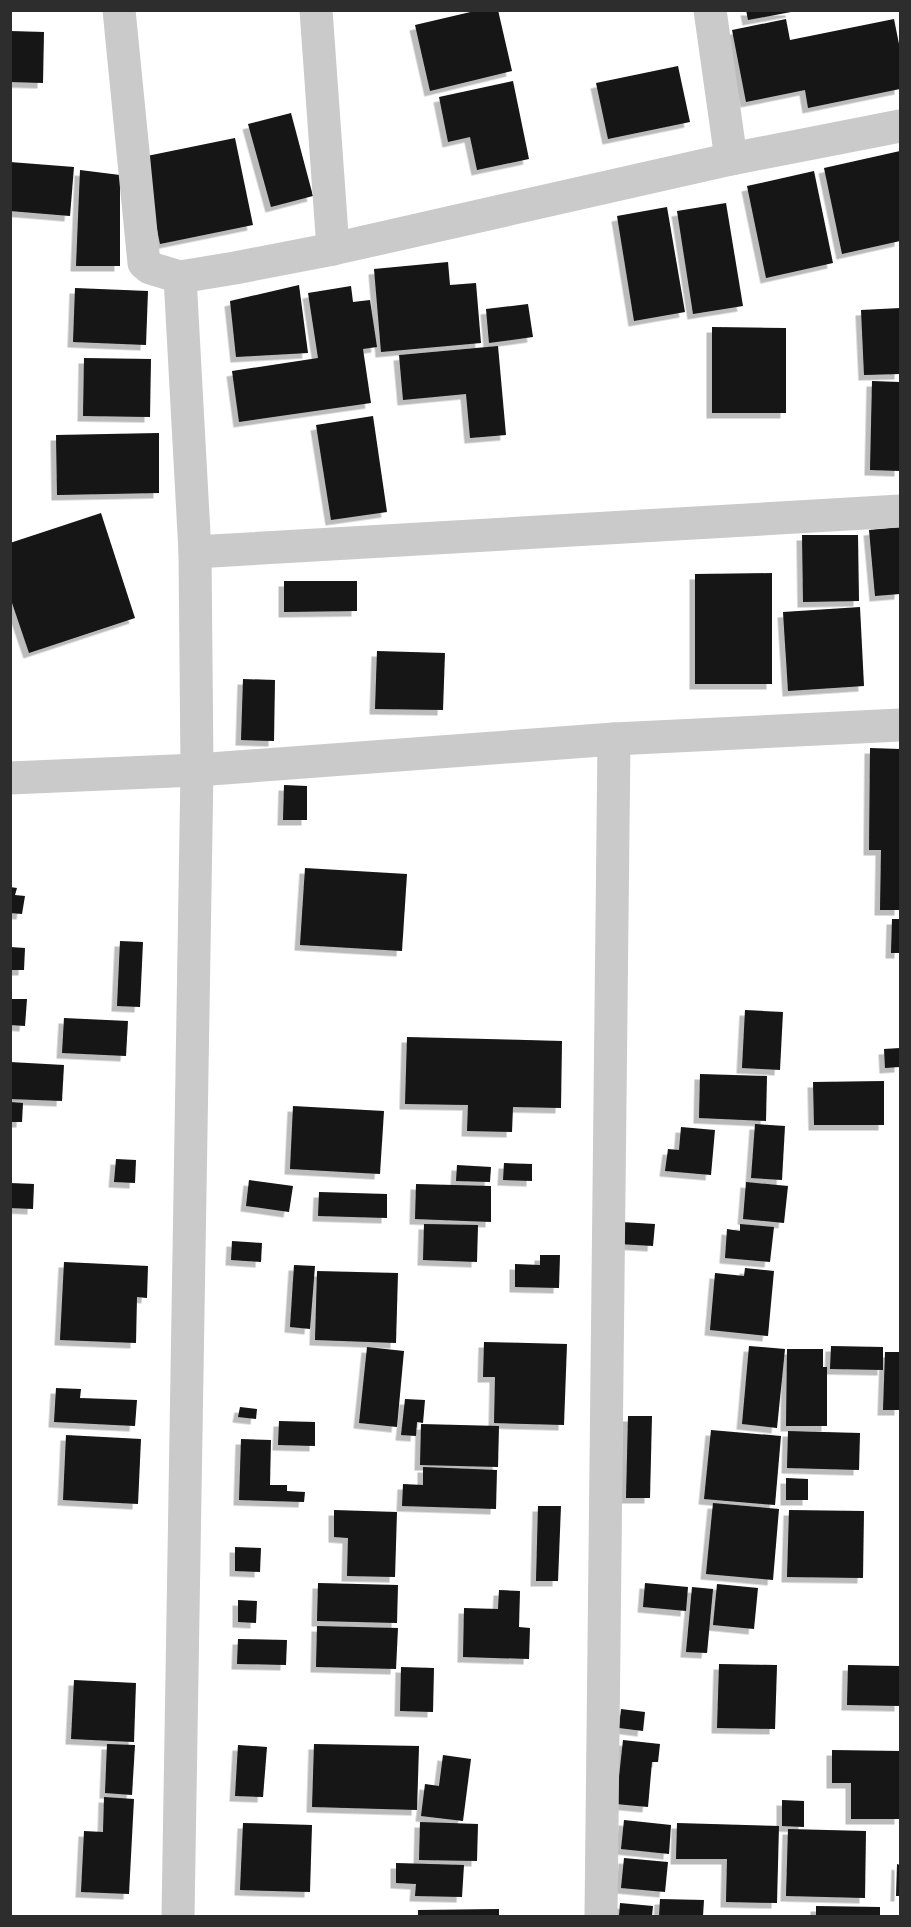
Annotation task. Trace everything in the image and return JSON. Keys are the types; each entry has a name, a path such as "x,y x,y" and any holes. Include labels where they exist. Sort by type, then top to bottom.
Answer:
{"street":[{"path":"119,10 144,263 150,268 180,277 333,249 732,159 900,126"},
{"path":"316,10 333,249"},
{"path":"710,10 732,159"},
{"path":"178,1917 197,770 195,552 180,277"},
{"path":"195,552 900,511"},
{"path":"10,778 197,770 615,739 900,725"},
{"path":"601,1917 615,739"}],"building":[{"path":"479,10 498,10 512,71 430,91 415,25"},
{"path":"746,10 791,10 791,12 748,20"},
{"path":"786,19 790,40 894,19 900,49 900,89 808,108 805,90 746,102 732,30"},
{"path":"10,31 44,32 43,83 10,82"},
{"path":"678,66 690,122 608,139 596,83"},
{"path":"513,81 529,159 477,170 470,137 448,142 439,97"},
{"path":"291,113 313,196 271,207 248,124"},
{"path":"235,138 253,225 160,244 142,157"},
{"path":"900,151 900,241 842,254 824,168"},
{"path":"10,162 74,167 70,216 10,211"},
{"path":"80,170 120,175 120,266 76,266"},
{"path":"814,171 833,263 766,278 747,186"},
{"path":"726,203 743,306 693,314 677,211"},
{"path":"667,207 685,312 634,321 617,216"},
{"path":"448,262 450,285 476,283 481,343 381,352 374,269"},
{"path":"299,285 308,353 236,357 230,301"},
{"path":"351,286 353,302 370,300 377,347 363,349 371,403 239,422 232,371 318,358 308,293"},
{"path":"75,288 148,291 146,345 73,342"},
{"path":"528,304 533,337 489,343 486,309"},
{"path":"900,308 900,374 864,375 861,310"},
{"path":"712,327 786,328 786,413 712,413"},
{"path":"498,346 506,435 470,438 466,394 403,400 399,355"},
{"path":"84,358 151,359 150,417 83,416"},
{"path":"872,381 900,382 900,471 870,470"},
{"path":"373,416 387,512 331,520 316,425"},
{"path":"159,433 159,493 57,495 56,435"},
{"path":"101,513 135,618 29,653 10,597 10,543"},
{"path":"900,527 900,594 875,596 869,530"},
{"path":"802,535 858,535 859,601 803,602"},
{"path":"772,573 772,684 695,684 695,574"},
{"path":"284,581 357,581 357,611 284,612"},
{"path":"860,607 864,686 788,691 783,612"},
{"path":"377,651 445,653 443,710 375,709"},
{"path":"243,679 275,680 274,741 241,740"},
{"path":"870,748 900,749 900,910 880,910 881,850 869,850"},
{"path":"284,785 307,786 307,820 283,820"},
{"path":"305,868 407,874 402,951 300,945"},
{"path":"10,887 17,888 15,895 25,896 22,914 10,913"},
{"path":"892,919 900,919 900,953 891,953"},
{"path":"120,941 143,942 140,1007 117,1006"},
{"path":"10,947 25,948 24,970 10,970"},
{"path":"10,999 27,999 25,1026 10,1025"},
{"path":"745,1010 783,1012 780,1070 742,1068"},
{"path":"64,1018 128,1021 126,1056 62,1053"},
{"path":"407,1037 562,1041 561,1108 513,1107 512,1132 467,1131 468,1105 405,1104"},
{"path":"900,1048 900,1067 885,1068 884,1049"},
{"path":"10,1062 64,1065 62,1101 10,1099"},
{"path":"700,1074 767,1076 766,1121 699,1118"},
{"path":"884,1081 884,1125 814,1125 813,1082"},
{"path":"10,1102 23,1103 22,1122 10,1122"},
{"path":"293,1106 384,1111 380,1174 290,1169"},
{"path":"755,1124 785,1126 782,1180 751,1178"},
{"path":"681,1127 715,1130 711,1175 665,1171 668,1149 679,1150"},
{"path":"116,1159 136,1160 135,1183 114,1182"},
{"path":"504,1163 532,1164 532,1181 503,1180"},
{"path":"457,1165 491,1167 490,1182 456,1181"},
{"path":"249,1180 293,1186 289,1212 246,1206"},
{"path":"746,1182 788,1186 784,1223 743,1219"},
{"path":"10,1183 34,1184 33,1209 10,1208"},
{"path":"416,1184 491,1186 491,1222 415,1219"},
{"path":"319,1192 387,1194 387,1218 318,1216"},
{"path":"621,1222 655,1224 653,1246 619,1244"},
{"path":"424,1224 478,1225 477,1262 423,1260"},
{"path":"740,1224 774,1227 770,1262 725,1258 727,1229 740,1231"},
{"path":"232,1241 262,1243 261,1262 231,1260"},
{"path":"540,1255 560,1255 559,1288 515,1287 515,1264 540,1265"},
{"path":"64,1262 148,1266 147,1298 137,1297 136,1343 60,1340"},
{"path":"294,1265 315,1266 310,1329 290,1327"},
{"path":"745,1268 774,1271 768,1336 710,1330 715,1273 744,1276"},
{"path":"317,1271 398,1273 396,1343 315,1340"},
{"path":"484,1342 567,1344 564,1425 494,1423 495,1377 483,1377"},
{"path":"749,1346 785,1349 777,1428 742,1424"},
{"path":"831,1346 883,1347 883,1370 830,1369"},
{"path":"367,1347 404,1351 397,1427 359,1423"},
{"path":"787,1349 823,1349 823,1367 827,1367 827,1426 786,1426"},
{"path":"885,1352 900,1352 900,1410 883,1410"},
{"path":"56,1388 81,1389 80,1398 137,1400 135,1426 54,1422"},
{"path":"405,1399 425,1400 423,1423 417,1422 416,1436 401,1435"},
{"path":"240,1407 257,1409 256,1419 238,1417"},
{"path":"628,1416 652,1416 650,1498 626,1498"},
{"path":"279,1421 315,1422 315,1446 278,1445"},
{"path":"421,1424 499,1426 498,1467 420,1465"},
{"path":"711,1430 781,1436 775,1505 704,1499"},
{"path":"788,1431 860,1433 859,1470 787,1468"},
{"path":"66,1435 141,1439 138,1504 63,1500"},
{"path":"241,1439 271,1440 270,1485 287,1485 287,1491 305,1492 304,1502 239,1500"},
{"path":"423,1467 497,1470 496,1509 402,1506 403,1484 423,1485"},
{"path":"786,1478 808,1479 808,1500 786,1500"},
{"path":"713,1503 779,1509 773,1580 706,1574"},
{"path":"538,1506 561,1506 558,1581 536,1581"},
{"path":"334,1510 397,1512 395,1577 347,1576 348,1538 334,1537"},
{"path":"789,1510 864,1511 863,1578 787,1577"},
{"path":"235,1547 261,1548 260,1572 235,1571"},
{"path":"318,1583 398,1585 397,1623 317,1621"},
{"path":"645,1583 688,1587 686,1611 643,1607"},
{"path":"717,1584 758,1588 754,1629 713,1625"},
{"path":"692,1587 713,1589 707,1653 686,1652"},
{"path":"499,1590 520,1591 519,1627 530,1628 529,1659 463,1657 464,1608 498,1609"},
{"path":"238,1600 257,1601 256,1623 238,1622"},
{"path":"317,1626 398,1628 396,1669 316,1667"},
{"path":"238,1639 287,1640 286,1665 237,1664"},
{"path":"719,1664 777,1665 775,1729 717,1728"},
{"path":"848,1665 900,1666 900,1706 847,1705"},
{"path":"401,1667 434,1668 433,1712 400,1711"},
{"path":"74,1680 136,1683 134,1742 71,1739"},
{"path":"621,1709 645,1712 643,1731 619,1728"},
{"path":"623,1740 660,1744 658,1762 652,1762 648,1807 616,1804"},
{"path":"107,1744 135,1745 132,1795 105,1793"},
{"path":"314,1744 419,1746 417,1810 312,1807"},
{"path":"238,1745 267,1747 263,1797 235,1796"},
{"path":"832,1750 900,1751 900,1819 851,1819 851,1783 832,1783"},
{"path":"443,1755 471,1759 463,1821 421,1816 425,1784 439,1786"},
{"path":"104,1797 134,1799 129,1894 81,1892 84,1831 103,1832"},
{"path":"782,1800 804,1801 804,1827 782,1826"},
{"path":"624,1820 671,1825 669,1854 621,1849"},
{"path":"420,1822 478,1824 477,1861 419,1860"},
{"path":"243,1823 312,1825 310,1892 240,1890"},
{"path":"677,1823 779,1826 777,1903 726,1902 727,1859 676,1859"},
{"path":"788,1829 866,1831 865,1898 786,1896"},
{"path":"624,1858 668,1862 665,1892 621,1888"},
{"path":"396,1863 464,1865 462,1897 415,1896 416,1884 396,1883"},
{"path":"897,1864 900,1865 900,1896 896,1896"},
{"path":"660,1899 704,1900 703,1916 659,1916"},
{"path":"620,1903 653,1906 652,1916 619,1916"},
{"path":"816,1906 880,1907 880,1916 816,1916"},
{"path":"499,1909 499,1916 418,1916 418,1910"}]}
